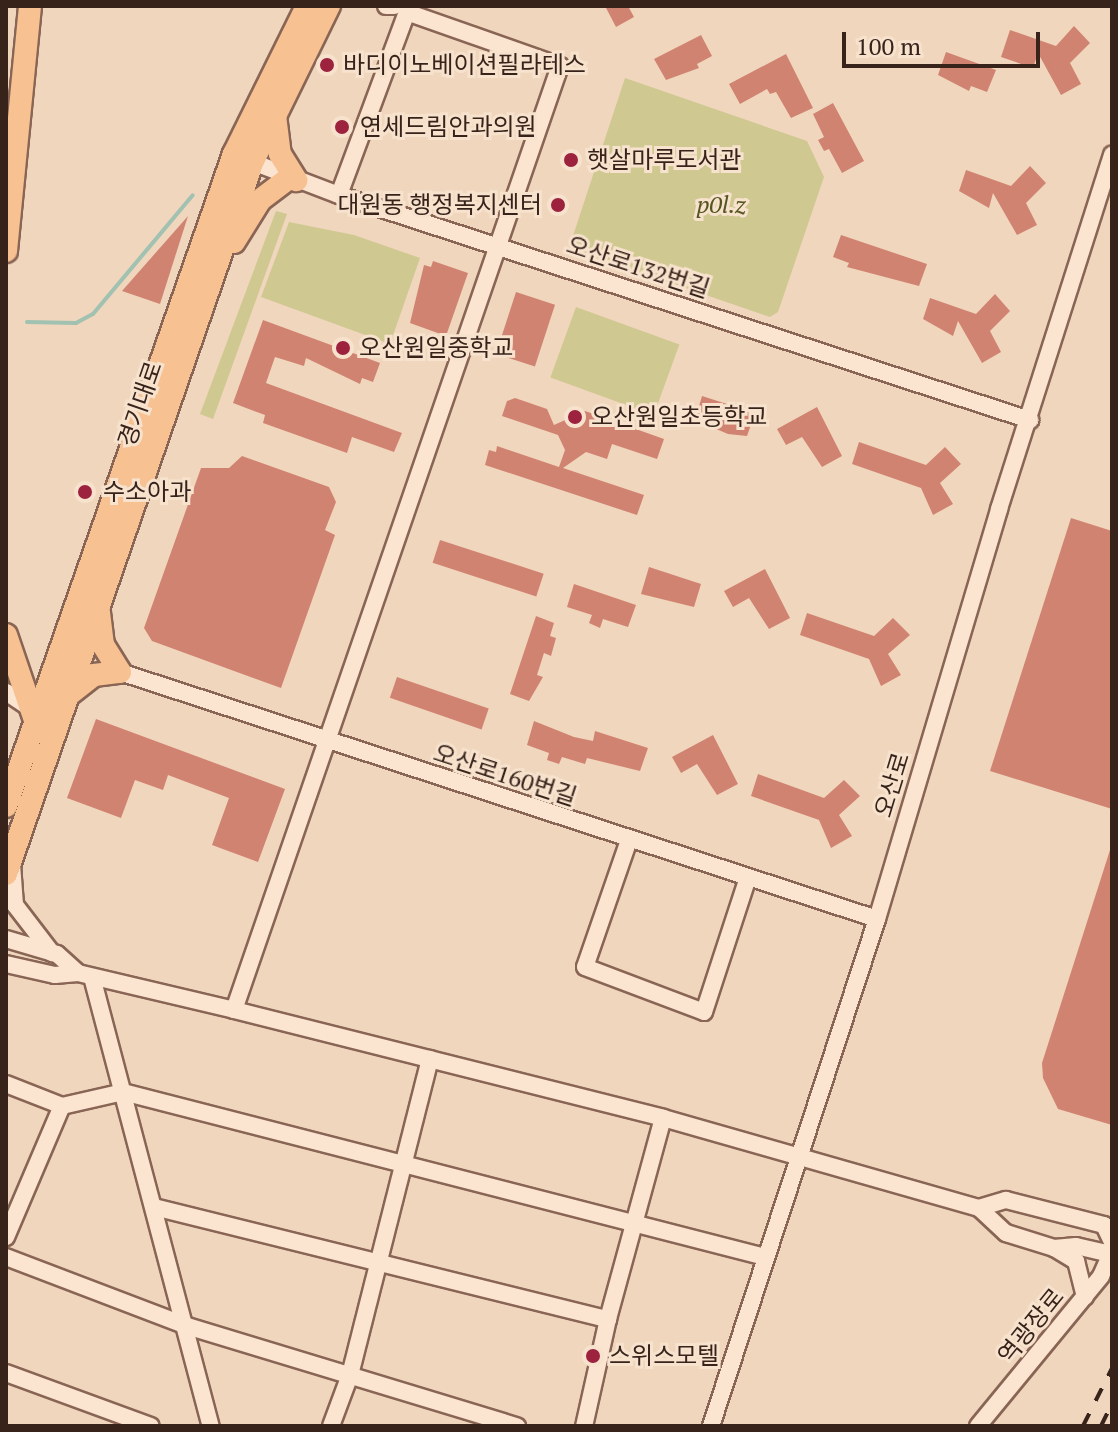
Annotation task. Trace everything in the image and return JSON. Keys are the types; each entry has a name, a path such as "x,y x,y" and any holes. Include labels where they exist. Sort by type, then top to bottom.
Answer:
{"main road":[{"path":"6,251 10,171 30,6"},
{"name":"경기대로","path":"6,806 32,715 243,159 307,6"},
{"name":"경기대로","path":"9,866 209,285 243,159 275,115 329,6"},
{"path":"209,285 260,200 292,179 280,154 275,115"},
{"path":"67,696 94,675 120,672 103,645 98,605"},
{"path":"6,635 32,715 49,748"}],"street":[{"path":"234,1010 560,66 400,8 386,6"},
{"path":"339,195 400,8"},
{"name":"오산로","path":"711,1426 797,1155 877,919 1112,155"},
{"name":"오산로132번길","path":"243,159 339,195 1030,420"},
{"name":"오산로160번길","path":"120,672 325,742 877,919"},
{"path":"6,692 32,715"},
{"path":"629,840 585,967 704,1012 748,877"},
{"path":"9,866 15,905 52,953"},
{"path":"6,939 52,953 85,975 123,1092 211,1426"},
{"path":"6,964 55,975 85,975 430,1059 663,1118 979,1208 1006,1233 1054,1248 1076,1261 1085,1297"},
{"path":"331,1426 350,1375 430,1059"},
{"path":"6,1084 62,1106 123,1092 765,1257"},
{"path":"6,1237 62,1106"},
{"path":"584,1426 608,1319 663,1118"},
{"path":"979,1208 1006,1200 1104,1225 1112,1249 1054,1248"},
{"path":"154,1207 378,1265 608,1319"},
{"name":"역광장로","path":"978,1426 1085,1297 1112,1249"},
{"path":"6,1257 187,1326 517,1426"},
{"path":"6,1373 151,1426"}],"green space":[{"name":"p0l.z","path":"625,78 807,141 824,177 778,312 770,317 569,248"},
{"path":"276,211 287,214 213,419 200,414"},
{"path":"289,222 354,235 420,258 390,344 261,297"},
{"path":"576,307 679,345 654,415 550,377"}],"building":[{"path":"605,6 628,6 634,17 616,27"},
{"path":"1074,26 1090,43 1070,63 1081,84 1061,95 1038,53 1033,68 1001,57 1010,30 1056,46"},
{"path":"701,35 712,56 697,64 699,68 666,80 654,59"},
{"path":"946,52 996,70 987,92 971,86 969,91 938,75"},
{"path":"786,54 813,108 791,118 776,92 770,94 767,89 740,104 729,84"},
{"path":"833,103 864,161 842,173 829,149 824,151 818,140 824,137 813,114"},
{"path":"1030,166 1046,183 1026,203 1037,225 1017,235 993,193 989,208 959,191 966,170 1011,186"},
{"path":"188,216 160,304 122,291"},
{"path":"841,235 927,264 919,286 847,267 849,263 833,257"},
{"path":"433,261 468,273 446,336 410,323 424,265 431,267"},
{"path":"516,292 555,305 535,366 496,354"},
{"path":"995,294 1010,311 990,331 1001,352 982,363 958,321 953,336 923,319 930,298 976,314"},
{"path":"263,320 380,363 373,382 362,378 360,384 306,358 304,366 275,357 266,383 402,433 394,452 352,437 347,453 263,423 265,415 233,403"},
{"path":"702,396 755,413 747,436 728,434 695,420"},
{"path":"515,398 547,409 554,425 585,411 664,439 657,459 612,444 607,459 586,452 563,468 644,495 637,515 485,465 489,450 496,452 497,446 559,467 565,450 558,435 502,416 507,401"},
{"path":"817,407 842,456 822,467 802,437 786,445 777,429"},
{"path":"859,442 926,465 945,447 961,464 940,483 953,504 933,515 921,488 852,464"},
{"path":"242,456 329,487 336,502 325,530 335,535 281,688 152,641 144,628 201,468 229,468"},
{"path":"1071,518 1112,531 1112,809 990,771"},
{"path":"440,540 544,574 536,597 433,563"},
{"path":"649,567 701,584 694,607 641,594"},
{"path":"765,569 790,618 769,629 749,598 733,607 724,591"},
{"path":"574,584 636,605 628,627 603,619 600,628 589,623 592,615 567,607"},
{"path":"807,613 874,636 893,618 910,635 888,654 901,675 881,686 869,659 800,635"},
{"path":"536,616 554,623 550,636 556,638 551,656 544,653 537,675 543,677 529,701 510,694"},
{"path":"397,677 489,709 482,729 390,698"},
{"path":"96,719 285,789 258,862 212,845 229,798 168,775 163,790 135,780 121,818 67,798"},
{"path":"534,721 574,737 593,741 595,731 648,748 640,771 587,758 585,764 562,757 559,764 547,760 549,753 527,745"},
{"path":"713,735 738,784 717,795 697,764 681,773 672,757"},
{"path":"758,774 824,798 844,780 860,796 839,815 852,836 831,848 819,820 751,796"},
{"path":"1110,850 1112,1125 1058,1109 1043,1078 1042,1063"}],"waterway":[{"path":"27,322 76,323 93,314 193,195"}],"railway":[{"path":"1083,1426 1112,1368"},
{"path":"1101,1426 1112,1403"}],"place":[{"name":"바디이노베이션필라테스","path":"327,65"},
{"name":"연세드림안과의원","path":"342,127"},
{"name":"햇살마루도서관","path":"571,160"},
{"name":"대원동 행정복지센터","path":"558,205"},
{"name":"오산원일중학교","path":"343,348"},
{"name":"오산원일초등학교","path":"575,417"},
{"name":"수소아과","path":"85,492"},
{"name":"스위스모텔","path":"593,1356"}]}
